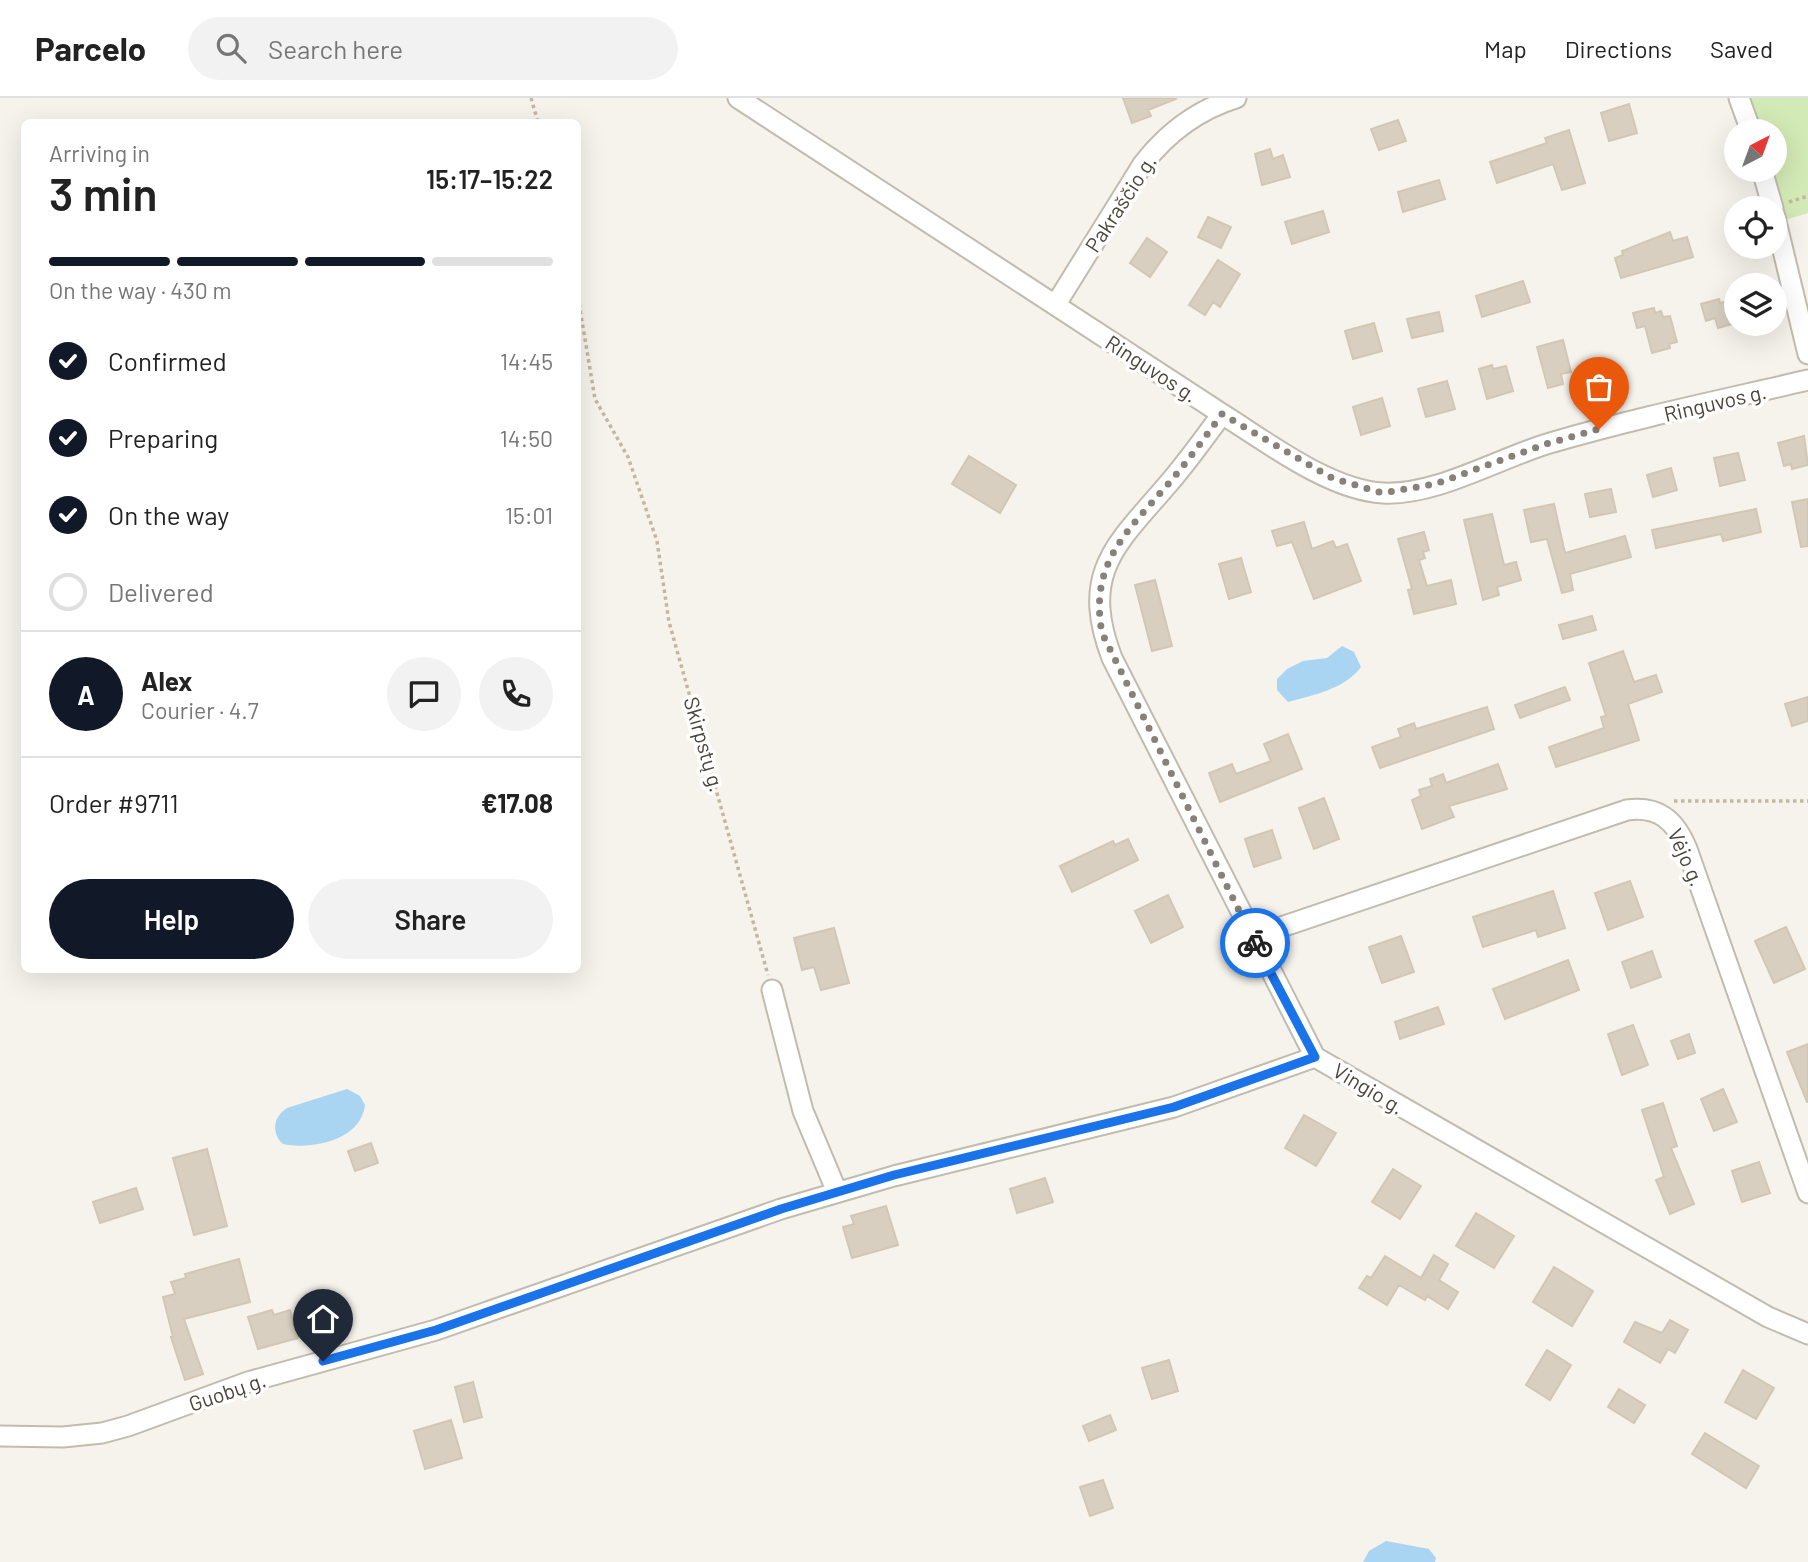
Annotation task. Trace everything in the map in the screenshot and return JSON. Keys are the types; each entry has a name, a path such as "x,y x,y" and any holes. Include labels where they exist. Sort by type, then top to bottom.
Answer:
{"street":[{"name":"Ringuvos g.","path":"738,98 1222,414 1332,478 1382,493 1435,484 1546,444 1625,422 1808,380"},
{"name":"Pakraščio g.","path":"1056,304 1143,164 1160,144 1196,115 1236,98"},
{"path":"1740,98 1747,119"},
{"path":"1785,259 1808,354"},
{"name":"Vingio g.","path":"1222,414 1115,549 1099,587 1098,610 1112,657 1315,1057 1743,1303 1808,1335"},
{"name":"Vėjo g.","path":"1252,937 1627,810 1643,808 1659,812 1670,819 1684,841 1808,1193"},
{"path":"772,990 803,1111 837,1192"},
{"name":"Guobų g.","path":"0,1436 63,1437 102,1433 248,1382 436,1330 837,1192 1174,1107 1315,1057"}],"path":[{"path":"531,98 537,119"},
{"name":"Skirpstų g.","path":"581,314 596,399 628,457 657,541 669,622 772,990"},
{"path":"1659,812 1670,802 1683,800 1808,801"}],"green space":[{"path":"1748,98 1808,98 1808,213 1787,219 1787,196 1778,196 1774,182 1787,182 1787,119 1756,119"}],"water":[{"path":"1342,646 1354,652 1361,667 1346,681 1328,690 1288,702 1277,690 1277,679 1287,669 1303,661 1327,658"},
{"path":"347,1089 360,1096 365,1105 362,1117 355,1127 334,1140 321,1144 283,1144 279,1140 275,1130 276,1120 287,1108"},
{"path":"1386,1541 1429,1549 1436,1558 1435,1562 1363,1562 1369,1551"}],"building":[{"path":"1123,98 1176,99 1148,110 1151,116 1132,123"},
{"path":"1629,104 1637,133 1609,141 1601,113"},
{"path":"1398,120 1406,141 1379,150 1371,129"},
{"path":"1569,130 1585,183 1562,190 1553,164 1497,183 1490,162 1547,143 1545,138"},
{"path":"1270,149 1273,159 1283,155 1290,177 1262,185 1255,154"},
{"path":"1439,180 1445,199 1403,212 1398,192"},
{"path":"1323,211 1329,232 1292,244 1285,222"},
{"path":"1208,217 1231,227 1221,248 1198,237"},
{"path":"1670,232 1673,241 1687,237 1693,257 1621,278 1615,258 1623,255 1622,251"},
{"path":"1147,238 1167,252 1150,277 1130,263"},
{"path":"1218,260 1240,274 1220,307 1213,302 1205,315 1189,305"},
{"path":"1523,281 1530,302 1482,317 1476,296"},
{"path":"1719,299 1720,303 1724,302 1724,326 1718,328 1715,318 1706,321 1701,304"},
{"path":"1654,308 1655,313 1661,311 1663,317 1670,316 1677,342 1669,344 1670,348 1652,353 1645,326 1637,328 1633,313"},
{"path":"1439,312 1443,331 1412,338 1407,319"},
{"path":"1374,323 1382,351 1353,359 1345,331"},
{"path":"1563,340 1571,372 1561,374 1563,384 1548,388 1537,347"},
{"path":"1492,365 1493,369 1506,366 1513,391 1487,399 1479,369"},
{"path":"1447,381 1455,409 1426,417 1418,389"},
{"path":"1382,398 1390,426 1361,435 1353,407"},
{"path":"1804,436 1808,465 1792,469 1791,464 1784,466 1778,443"},
{"path":"1738,453 1745,480 1720,486 1714,458"},
{"path":"969,456 1016,485 1000,513 952,484"},
{"path":"1671,468 1677,490 1653,497 1647,475"},
{"path":"1611,489 1616,512 1590,517 1585,494"},
{"path":"1808,499 1808,546 1801,547 1792,502"},
{"path":"1554,504 1565,553 1625,536 1631,557 1570,574 1573,590 1562,593 1547,539 1531,542 1524,510"},
{"path":"1756,509 1761,532 1723,541 1721,534 1656,548 1652,530"},
{"path":"1492,514 1504,565 1516,562 1521,580 1497,587 1499,595 1483,600 1464,520"},
{"path":"1304,522 1312,549 1333,541 1336,548 1347,544 1361,581 1314,599 1292,542 1277,546 1272,531"},
{"path":"1424,532 1429,550 1423,552 1425,558 1419,560 1427,586 1451,580 1456,604 1414,614 1408,590 1412,589 1398,539"},
{"path":"1241,558 1251,592 1229,599 1219,564"},
{"path":"1155,580 1172,646 1152,651 1135,585"},
{"path":"1592,616 1596,630 1563,639 1559,625"},
{"path":"1623,651 1634,682 1656,675 1662,692 1628,704 1639,740 1556,767 1549,747 1604,728 1601,717 1606,716 1589,663"},
{"path":"1565,687 1570,700 1520,718 1515,705"},
{"path":"1808,697 1808,721 1792,726 1785,704"},
{"path":"1487,707 1494,729 1380,768 1372,747 1401,737 1398,729 1414,723 1416,729"},
{"path":"1288,734 1302,769 1220,802 1209,773 1232,764 1236,774 1271,761 1264,744"},
{"path":"1498,764 1507,789 1449,806 1454,817 1422,829 1412,800 1421,796 1419,790 1432,786 1430,779 1443,774 1446,783"},
{"path":"1324,798 1339,839 1314,849 1299,808"},
{"path":"1272,830 1281,858 1254,867 1245,839"},
{"path":"1128,839 1138,860 1072,892 1060,866 1113,841 1115,845"},
{"path":"1630,881 1643,917 1608,930 1595,893"},
{"path":"1553,891 1565,928 1538,937 1536,930 1483,947 1473,917"},
{"path":"1168,895 1183,927 1151,943 1135,911"},
{"path":"1786,927 1805,969 1774,983 1755,941"},
{"path":"834,928 849,983 821,990 814,967 802,970 794,938"},
{"path":"1401,936 1414,972 1382,983 1369,947"},
{"path":"1652,951 1661,977 1631,988 1622,962"},
{"path":"1568,960 1579,990 1505,1019 1493,989"},
{"path":"1438,1007 1444,1024 1400,1039 1395,1022"},
{"path":"1633,1025 1648,1065 1622,1075 1608,1034"},
{"path":"1689,1034 1695,1053 1678,1059 1671,1041"},
{"path":"1808,1044 1808,1102 1807,1102 1787,1052"},
{"path":"1723,1089 1737,1122 1714,1131 1701,1099"},
{"path":"1663,1103 1677,1146 1671,1148 1694,1204 1670,1214 1656,1180 1664,1177 1642,1110"},
{"path":"1304,1115 1336,1133 1316,1166 1285,1148"},
{"path":"371,1143 378,1163 355,1171 348,1151"},
{"path":"207,1149 227,1226 194,1235 173,1158"},
{"path":"1759,1162 1770,1193 1742,1202 1732,1171"},
{"path":"1393,1169 1421,1186 1400,1219 1372,1202"},
{"path":"1045,1178 1053,1202 1017,1213 1010,1189"},
{"path":"136,1188 143,1209 100,1223 93,1202"},
{"path":"886,1206 898,1245 852,1258 843,1227 854,1224 851,1216"},
{"path":"1476,1213 1514,1236 1494,1268 1456,1246"},
{"path":"1434,1255 1448,1264 1439,1280 1458,1292 1448,1309 1427,1296 1425,1300 1399,1285 1387,1305 1359,1288 1367,1276 1371,1278 1385,1256 1421,1278"},
{"path":"239,1259 250,1302 184,1319 203,1374 185,1380 171,1337 163,1297 175,1294 171,1282 186,1278 185,1274"},
{"path":"1554,1267 1593,1291 1572,1326 1533,1302"},
{"path":"272,1310 274,1315 290,1310 298,1338 258,1349 248,1317"},
{"path":"1670,1320 1688,1330 1675,1353 1668,1349 1660,1363 1624,1342 1635,1322 1662,1333"},
{"path":"1547,1350 1571,1365 1550,1400 1526,1385"},
{"path":"1169,1360 1178,1391 1152,1399 1142,1368"},
{"path":"1743,1370 1774,1388 1756,1419 1725,1402"},
{"path":"473,1382 482,1417 464,1422 455,1387"},
{"path":"1619,1389 1645,1405 1634,1423 1608,1407"},
{"path":"1110,1415 1116,1430 1089,1441 1083,1426"},
{"path":"451,1420 462,1458 425,1469 414,1431"},
{"path":"1705,1433 1759,1466 1746,1488 1692,1454"},
{"path":"1103,1480 1113,1508 1090,1516 1080,1487"}],"way so far":[{"path":"1255,943 1102,633 1098,610 1099,587 1104,569 1115,549 1133,523 1195,452 1222,414 1299,462 1359,489 1382,493 1404,492 1435,484 1546,444 1599,429"}],"route":[{"path":"323,1361 436,1330 781,1209 894,1175 1174,1107 1315,1057 1255,943"}]}
